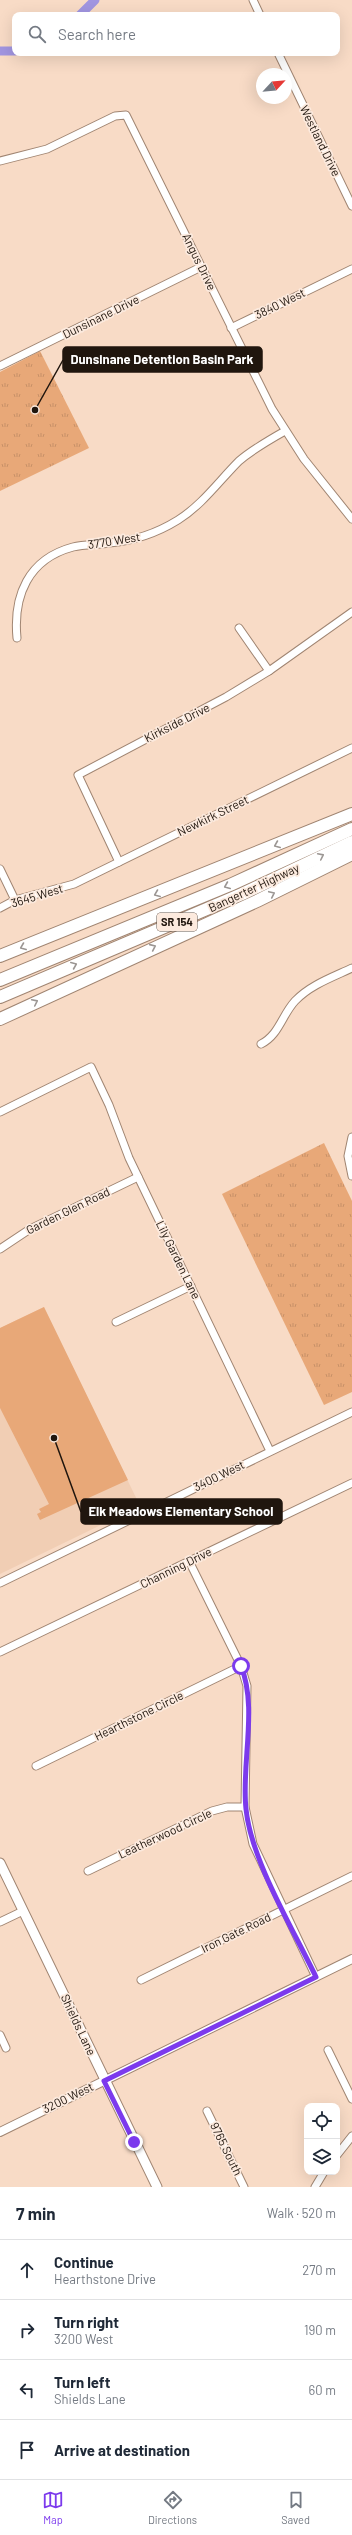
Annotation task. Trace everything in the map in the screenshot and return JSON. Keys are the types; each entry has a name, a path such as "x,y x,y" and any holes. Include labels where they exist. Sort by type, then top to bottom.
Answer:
{"highway":[{"path":"0,956 352,814"},
{"name":"Bangerter Highway","path":"0,980 230,885 352,829"},
{"name":"Bangerter Highway","path":"0,997 222,902 352,842"},
{"path":"0,1019 258,901 352,854"}],"main road":[{"name":"Shields Lane","path":"0,1863 156,2187"}],"street":[{"path":"253,0 259,12"},
{"name":"Westland Drive","path":"279,56 352,206"},
{"name":"Angus Drive","path":"0,161 17,159 47,149 115,116 126,115 260,387 285,431 351,516"},
{"name":"Dunsinane Drive","path":"0,366 201,267"},
{"name":"3840 West","path":"231,328 352,269"},
{"name":"3770 West","path":"17,638 17,604 22,589 38,566 61,551 74,547 121,542 165,528 192,509 241,460 285,431"},
{"name":"Kirkside Drive","path":"120,862 78,775 183,721 269,671 352,612"},
{"path":"239,628 269,671"},
{"name":"Newkirk Street","path":"74,884 352,748"},
{"path":"0,868 15,900"},
{"name":"3645 West","path":"0,908 15,900 74,884"},
{"path":"261,1044 274,1034 285,1013 300,996 312,988 352,968"},
{"name":"Lily Garden Lane","path":"0,1112 91,1067 109,1105 124,1146 138,1177 270,1451"},
{"path":"352,1136 348,1156 352,1176"},
{"name":"Garden Glen Road","path":"0,1249 30,1229 138,1177"},
{"path":"116,1322 191,1286"},
{"name":"3400 West","path":"0,1583 352,1412"},
{"name":"Channing Drive","path":"0,1652 352,1483"},
{"path":"189,1561 241,1666 247,1686 245,1807 257,1854 316,1977"},
{"name":"Hearthstone Circle","path":"36,1766 241,1666"},
{"name":"Leatherwood Circle","path":"88,1871 212,1811 227,1807 245,1807"},
{"name":"Iron Gate Road","path":"141,1980 352,1876"},
{"path":"0,1922 23,1911"},
{"name":"3200 West","path":"0,2132 352,1959"},
{"path":"0,2035 6,2048"},
{"path":"328,2050 352,2100"},
{"name":"9765 South","path":"207,2111 244,2187"},
{"path":"340,2151 352,2136"},
{"path":"315,2187 322,2175"}],"shaded area":[{"path":"44,1307 140,1506 0,1574 0,1328"}],"green space":[{"path":"40,351 89,448 0,491 0,372"},
{"path":"324,1143 352,1201 352,1392 324,1405 222,1194"},
{"path":"44,1307 128,1480 40,1520 37,1514 41,1512 39,1509 49,1504 0,1408 0,1328"}],"waterway":[{"path":"83,12 95,0"},
{"path":"0,51 12,51"}],"place":[{"name":"Dunsinane Detention Basin Park","path":"35,410"},
{"name":"Elk Meadows Elementary School","path":"54,1438"}],"route":[{"path":"134,2142 104,2081 316,1977 257,1854 250,1832 245,1807 247,1686 241,1666"}]}
